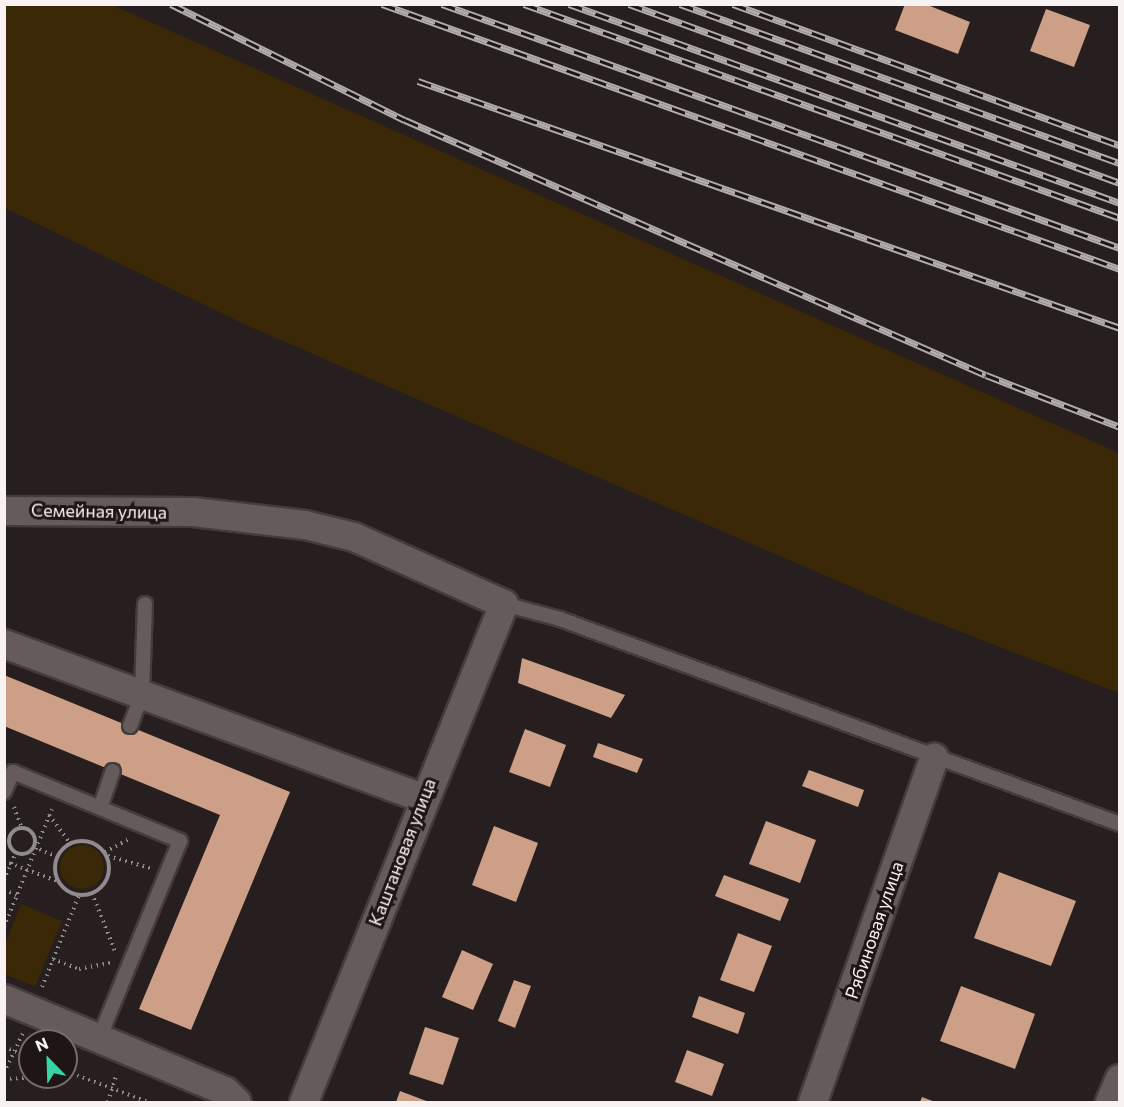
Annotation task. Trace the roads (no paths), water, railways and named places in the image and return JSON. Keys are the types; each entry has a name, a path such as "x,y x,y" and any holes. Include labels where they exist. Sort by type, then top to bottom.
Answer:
{"street":[{"name":"Семейная улица","path":"4,511 193,512 305,525 354,537 504,604"},
{"name":"Каштановая улица","path":"304,1102 423,798 504,604"},
{"path":"4,644 423,798"},
{"name":"Рябиновая улица","path":"813,1102 934,758"},
{"path":"4,999 100,1036 225,1091 237,1102"},
{"path":"1110,1102 1119,1079"}],"lane":[{"path":"130,726 142,694 145,604"},
{"path":"504,604 560,619 1119,824"},
{"path":"100,808 113,771"},
{"path":"4,792 13,772 180,841 100,1036"}],"railway":[{"path":"171,4 405,120 986,375 1120,427"},
{"path":"382,4 1120,269"},
{"path":"442,4 1120,248"},
{"path":"524,4 1120,218"},
{"path":"569,4 1120,203"},
{"path":"629,4 1120,183"},
{"path":"680,4 1120,163"},
{"path":"733,4 1120,146"},
{"path":"418,81 1120,328"}]}
